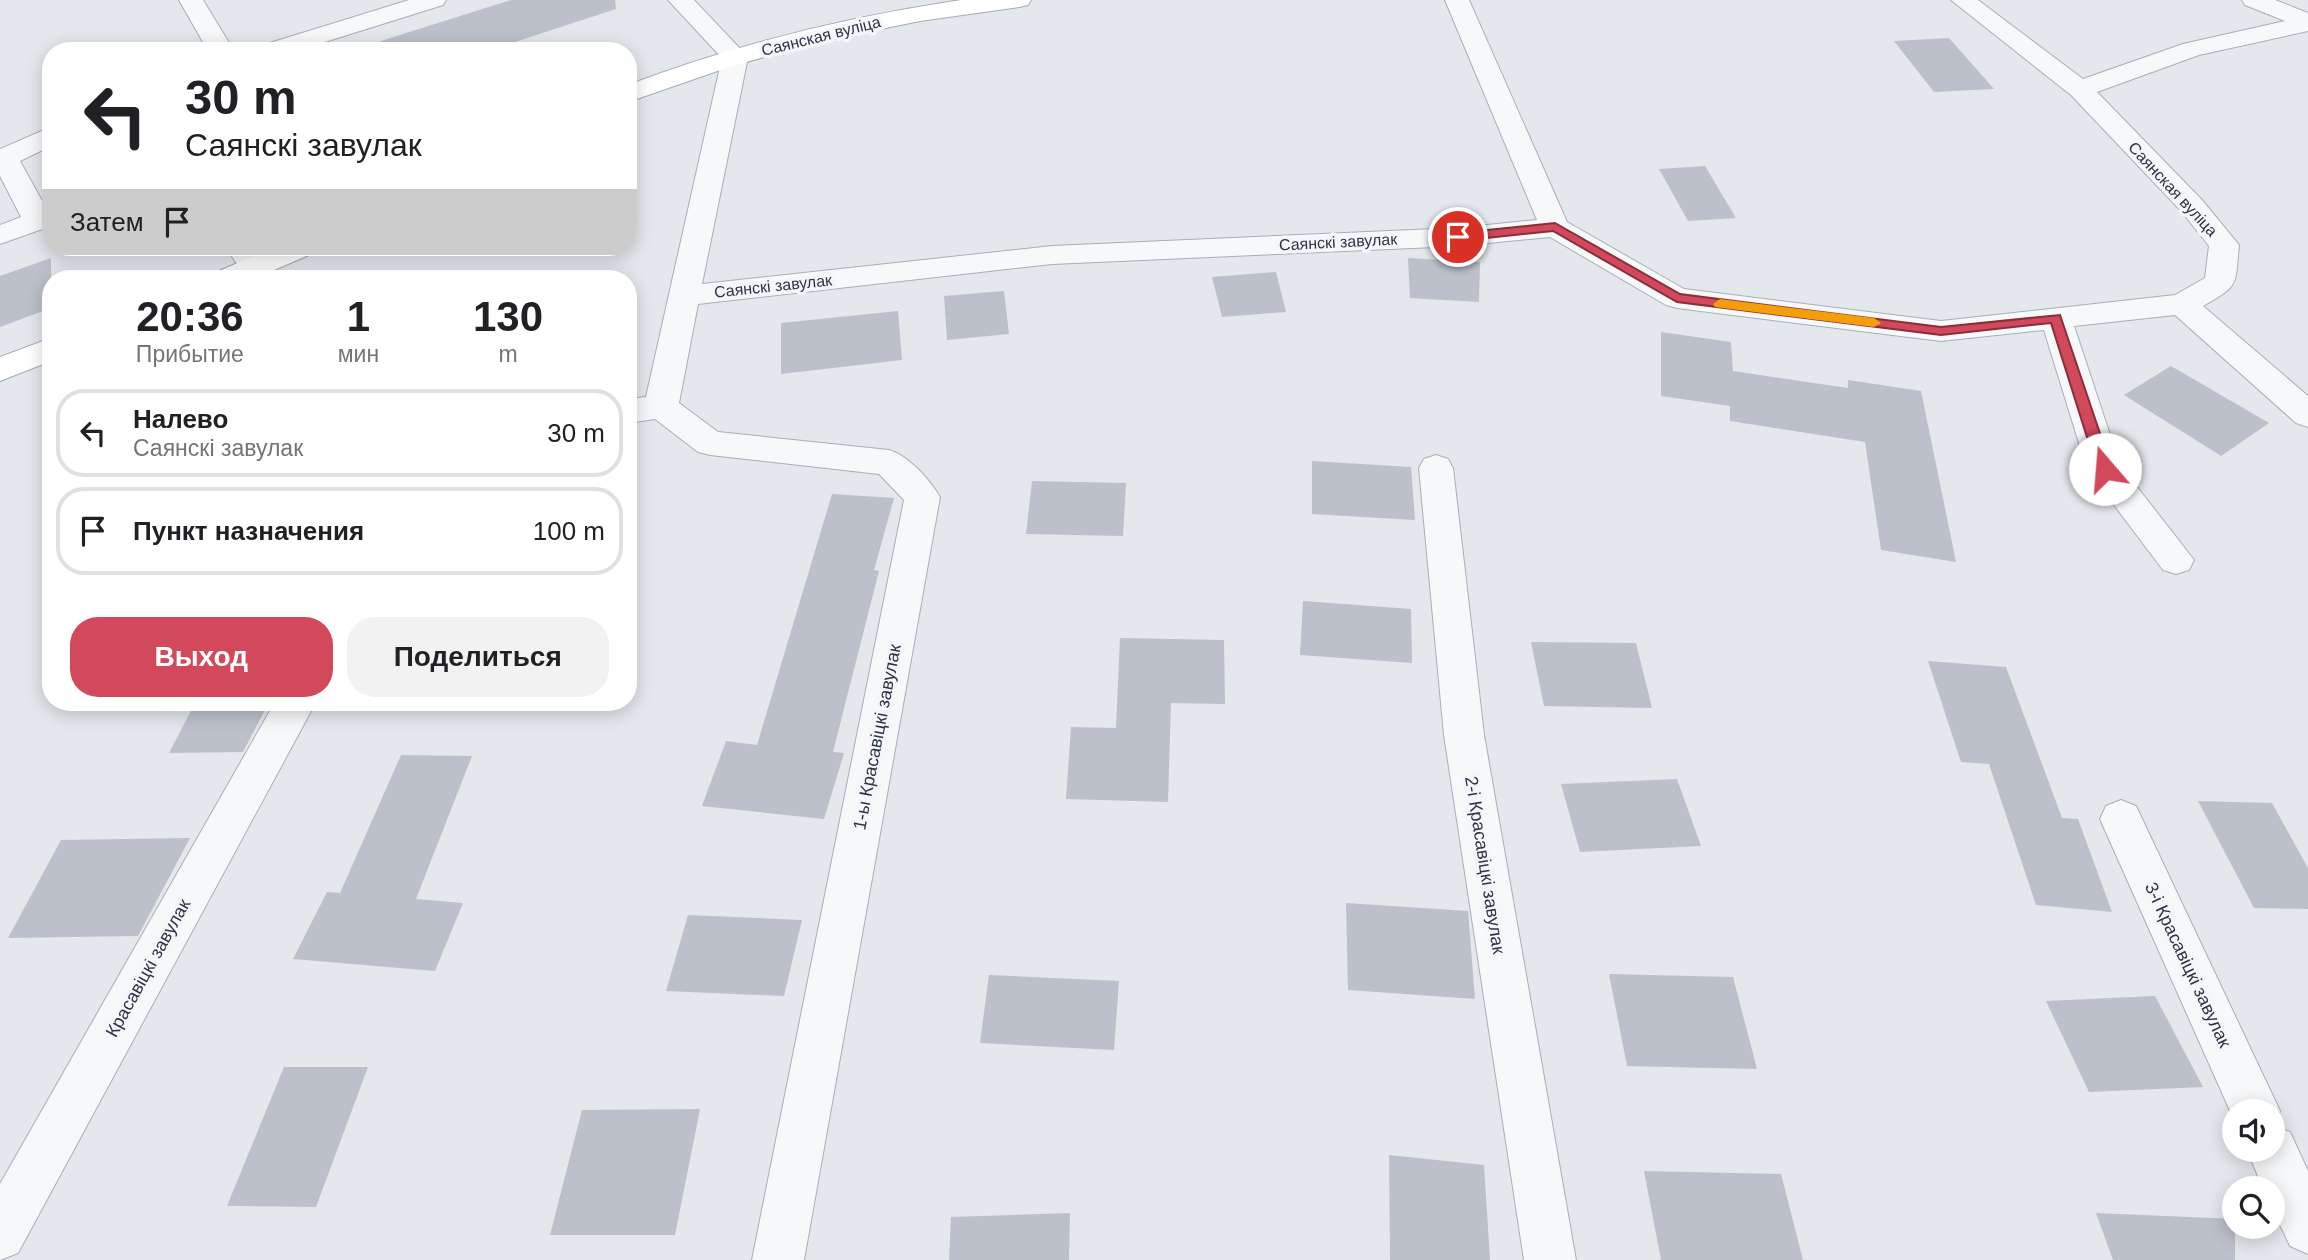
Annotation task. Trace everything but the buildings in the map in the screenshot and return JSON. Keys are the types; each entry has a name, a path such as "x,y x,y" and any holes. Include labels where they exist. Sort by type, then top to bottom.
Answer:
{"main road":[{"name":"Саянская вуліца","path":"637,91 736,57 925,11 1019,0"},
{"path":"242,264 269,256"},
{"path":"0,370 42,353"}],"street":[{"path":"191,0 216,42"},
{"path":"298,42 434,0"},
{"path":"644,409 684,296 736,57 680,0"},
{"path":"1457,0 1555,227 1677,298 1941,331 2182,304 2308,415"},
{"name":"Саянская вуліца","path":"1963,0 2080,89 2192,205 2224,245 2220,283 2182,304"},
{"path":"2254,0 2308,23"},
{"path":"2080,89 2192,49 2308,23"},
{"path":"42,140 2,160 42,216"},
{"path":"0,234 42,220"},
{"name":"Саянскі завулак","path":"684,296 1052,256 1458,237 1555,227"},
{"path":"2056,318 2105,469 2176,560"},
{"name":"1-ы Красавіцкі завулак","path":"644,409 710,443 889,463 922,497 778,1260"},
{"name":"2-і Красавіцкі завулак","path":"1436,468 1464,735 1550,1260"},
{"name":"Красавіцкі завулак","path":"0,1235 291,711"},
{"name":"3-і Красавіцкі завулак","path":"2121,818 2250,1099"},
{"path":"2278,1162 2308,1228"}],"slow traffic":[{"path":"1720,304 1874,323"}],"route":[{"path":"1458,237 1555,227 1677,298 1941,331 2056,318 2105,469"}]}
